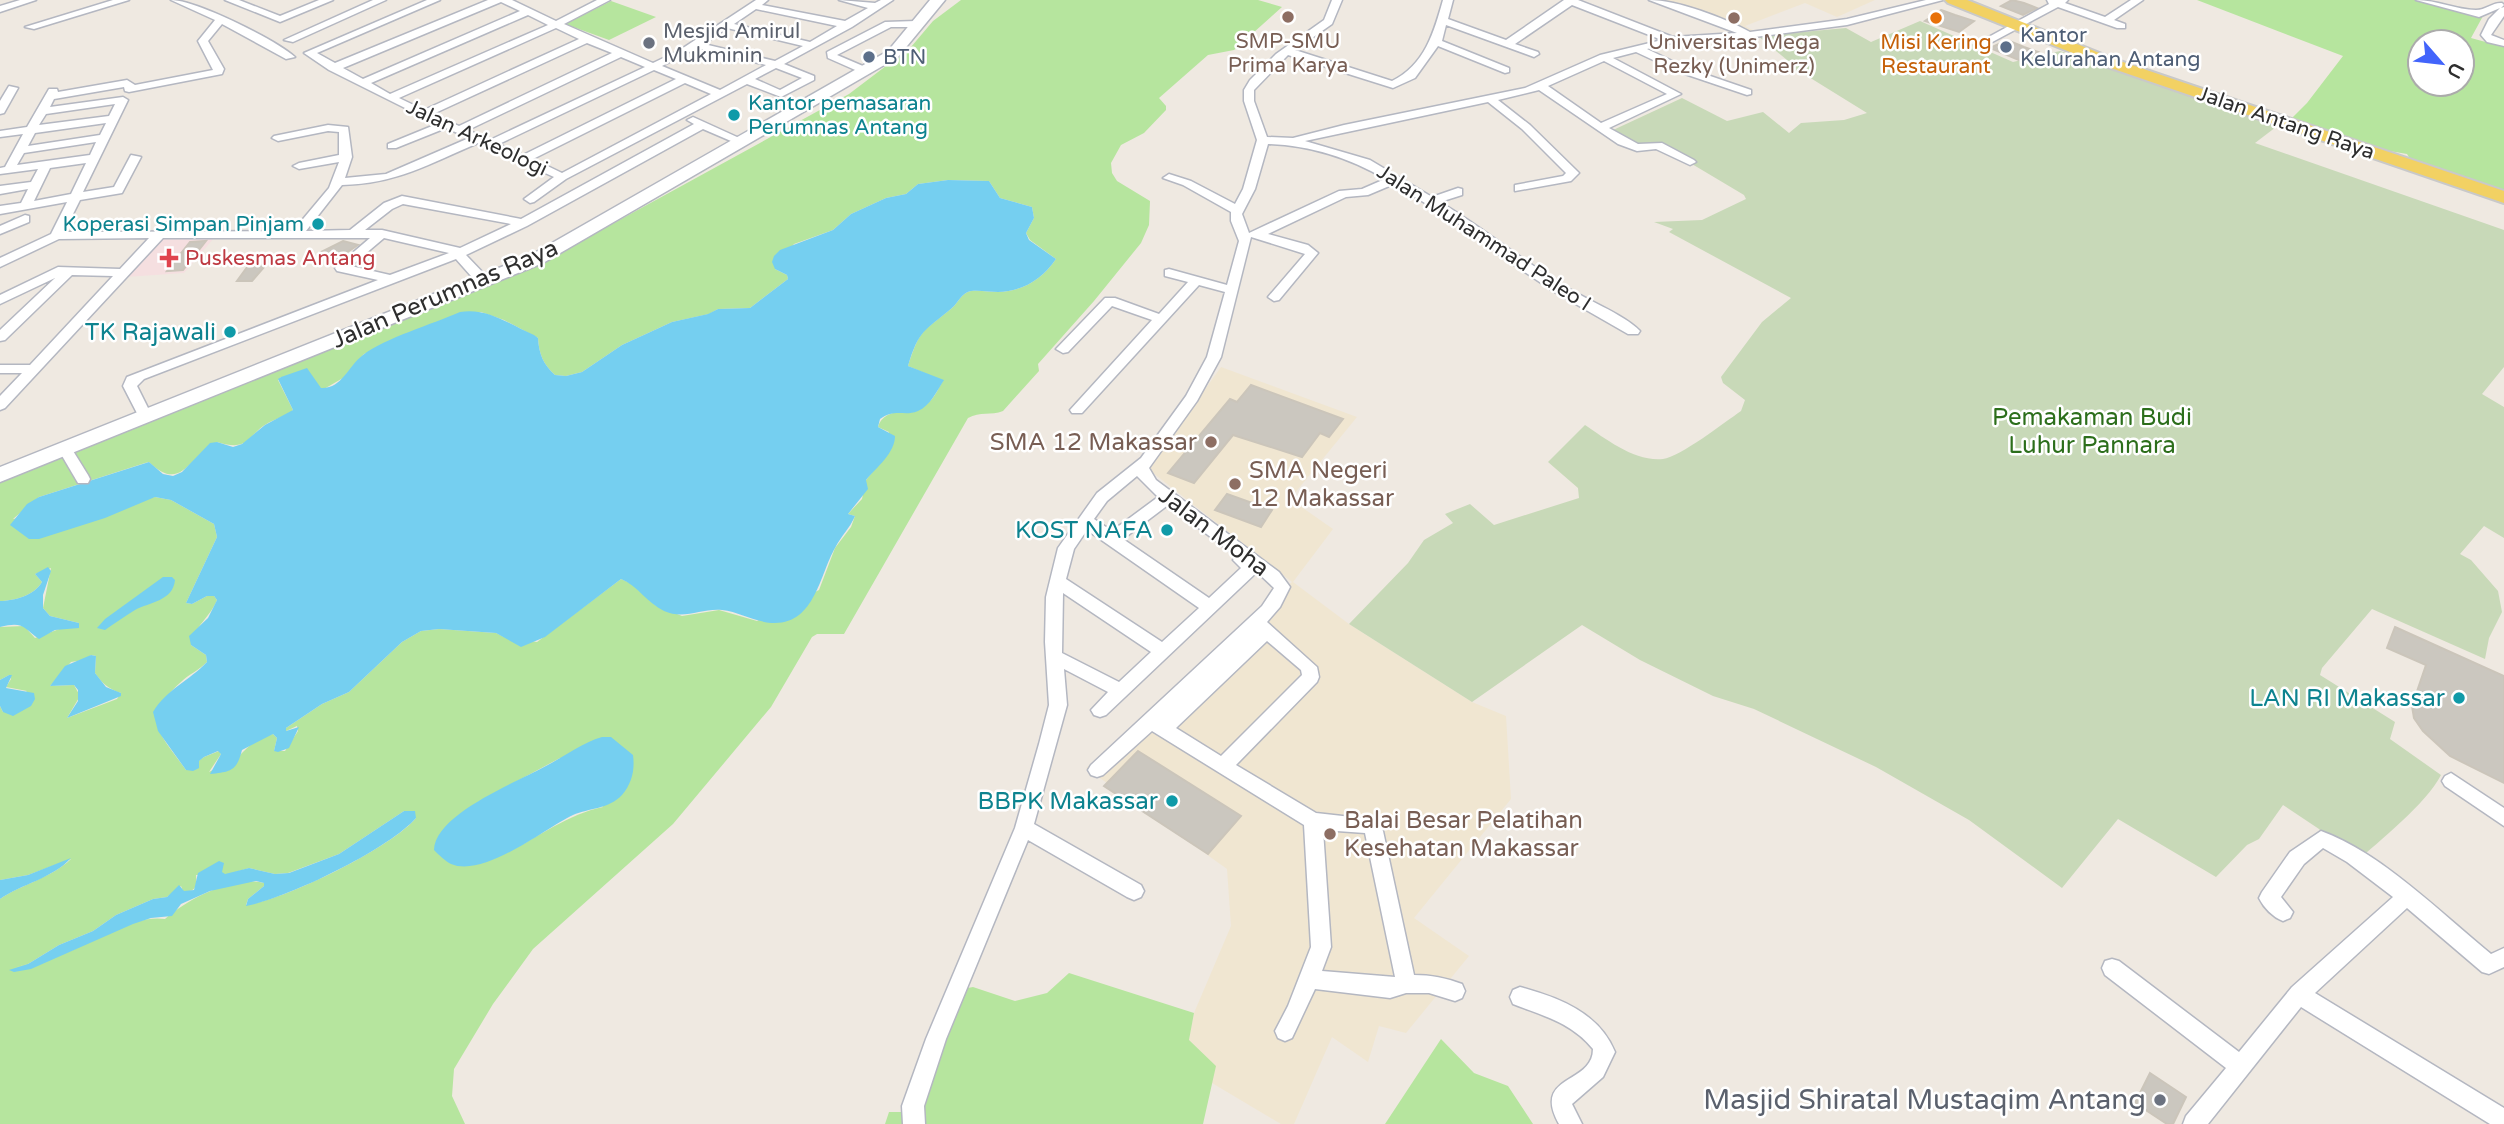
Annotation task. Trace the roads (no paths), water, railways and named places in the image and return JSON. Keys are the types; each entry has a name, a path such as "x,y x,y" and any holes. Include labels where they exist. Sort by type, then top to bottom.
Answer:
{"main road":[{"name":"Jalan Antang Raya","path":"1953,0 2120,66 2504,197"}],"street":[{"path":"0,9 30,0"},
{"path":"30,27 124,0"},
{"path":"176,0 221,19 290,57"},
{"path":"230,0 279,19 326,0"},
{"path":"289,40 381,0"},
{"name":"Jalan Arkeologi","path":"435,0 309,54 390,98 562,177 812,45 888,0"},
{"path":"333,68 496,0"},
{"path":"504,0 587,39 720,94"},
{"path":"362,83 523,9 533,0"},
{"path":"390,98 556,25 605,0"},
{"path":"844,0 878,7"},
{"name":"Jalan Perumnas Raya","path":"0,475 537,259 866,71 902,46 927,12 954,0"},
{"path":"1169,178 1186,183 1238,211 1249,189 1263,140 1249,101 1249,90 1286,51 1328,22 1337,0"},
{"path":"1286,51 1356,71 1393,85 1411,76 1436,42 1448,0"},
{"path":"1508,44 1570,0 1672,40"},
{"path":"1654,0 1729,25 1747,35"},
{"path":"1263,140 1293,141 1490,99 1541,86 1604,57 1672,40 1747,35 1863,19 1938,0"},
{"path":"2106,21 2138,0"},
{"path":"2421,0 2479,14 2502,7"},
{"path":"2487,0 2502,7"},
{"path":"1979,46 2018,27 2056,1 2122,26"},
{"path":"490,144 696,45 757,2 848,25"},
{"path":"2502,7 2486,35 2491,40 2504,43"},
{"path":"866,71 833,58 831,54 889,24 927,12"},
{"path":"41,111 218,72 219,69 203,41 221,19"},
{"path":"1441,20 1534,54"},
{"path":"726,25 812,45"},
{"path":"424,114 587,39"},
{"path":"1436,42 1505,70"},
{"path":"696,45 776,64 810,79 781,94 747,80"},
{"path":"1635,48 1683,70 1747,92"},
{"path":"459,130 620,53"},
{"path":"1601,128 1676,94 1604,57"},
{"path":"524,159 685,79"},
{"path":"5,170 21,150 52,93 127,83 130,85 56,236"},
{"path":"1541,86 1634,148 1658,145 1690,162"},
{"path":"0,111 13,88"},
{"path":"1490,99 1526,127 1573,173 1567,178 1519,188"},
{"path":"0,134 114,119"},
{"path":"690,119 743,142"},
{"path":"392,146 445,124"},
{"path":"145,416 130,386 132,380 460,253 523,223 703,124"},
{"path":"278,138 328,128 344,129 346,157 339,181 296,235"},
{"path":"21,150 104,138"},
{"path":"339,181 370,181 388,177 477,139"},
{"name":"Jalan Muhammad Paleo I","path":"1293,141 1356,158 1395,179 1481,232 1505,253 1545,279 1633,331"},
{"path":"299,166 346,157"},
{"path":"5,170 95,158"},
{"path":"0,209 120,189 135,158"},
{"path":"26,205 46,164"},
{"path":"530,199 562,177"},
{"path":"1251,234 1343,194 1364,192 1395,179"},
{"path":"0,190 34,186"},
{"path":"1431,201 1458,192"},
{"path":"354,233 388,206 402,200 523,223"},
{"name":"Jalan Moha","path":"1158,726 1261,626 1282,587 1169,498 1144,476 1142,468 1203,379 1214,357 1245,241 1251,234 1236,219 1238,211"},
{"path":"0,230 25,219"},
{"path":"0,263 56,236 382,234 460,253 484,282"},
{"path":"382,234 341,268 394,280"},
{"path":"1251,234 1304,248 1312,253 1274,297"},
{"path":"0,405 159,235"},
{"path":"0,300 50,274 69,271 126,273"},
{"path":"2,334 69,271"},
{"path":"1169,273 1232,290"},
{"path":"1077,410 1196,281"},
{"path":"1063,349 1110,301 1161,319"},
{"path":"0,369 33,369"},
{"path":"65,449 83,479"},
{"path":"914,1124 913,1106 936,1039 1024,828 1058,705 1054,656 1054,597 1066,548 1102,497 1145,462"},
{"path":"1100,710 1252,568 1170,507 1169,498 1112,539"},
{"path":"1084,520 1210,607"},
{"path":"1057,581 1163,651"},
{"path":"1223,766 1311,677 1309,667 1261,626"},
{"path":"1054,656 1122,691"},
{"path":"1097,770 1158,726 1313,821 1363,823 1374,831 1406,984"},
{"path":"2452,780 2504,818"},
{"path":"1285,1031 1296,1011 1321,947 1313,821"},
{"path":"1024,828 1134,891"},
{"path":"2283,912 2269,898 2297,858 2322,839 2335,841 2489,965 2504,957"},
{"path":"2194,1124 2299,994 2406,897"},
{"path":"2112,968 2241,1066"},
{"path":"1309,979 1390,988 1406,984 1429,984 1455,991"},
{"path":"2299,994 2504,1120"},
{"path":"1520,997 1549,1006 1570,1017 1602,1042 1605,1052 1597,1070 1561,1098 1561,1106 1571,1124"}],"water":[{"path":"948,180 989,181 1000,198 1032,207 1034,218 1026,233 1029,240 1056,259 1032,283 1007,291 971,291 965,294 920,337 908,366 944,380 933,398 922,409 913,413 891,414 880,419 878,427 895,436 892,448 885,460 866,480 868,489 848,514 855,516 835,548 808,606 788,621 768,623 722,610 671,613 658,608 621,579 545,637 521,647 496,633 439,629 421,631 402,642 349,692 322,704 286,728 286,731 299,727 289,748 274,751 277,738 273,734 242,750 232,769 210,774 221,754 218,751 204,757 199,761 199,768 186,770 158,731 153,712 171,691 207,662 206,655 191,645 189,636 208,618 217,600 214,596 207,596 192,604 186,603 217,537 214,524 171,500 155,497 105,518 39,539 29,539 10,525 27,504 39,497 149,462 163,474 173,476 182,472 210,443 217,442 233,447 242,444 265,425 293,410 278,379 281,377 307,368 321,388 334,385 372,349 460,312 489,314 534,335 538,338 547,367 555,375 566,376 582,372 622,345 672,322 718,309 750,308 788,279 787,275 775,269 772,262 780,250 833,230 851,214 886,198 906,194 918,184"},
{"path":"48,567 51,571 43,595 43,608 50,616 79,623 79,628 55,630 39,639 19,625 0,627 0,601 18,598 39,587 42,582 35,574"},
{"path":"163,577 172,577 175,580 165,597 135,610 105,630 97,628 105,619"},
{"path":"91,655 96,656 95,673 106,687 121,693 121,696 67,718 78,701 78,690 74,685 50,686 65,666"},
{"path":"12,675 6,688 34,693 35,699 31,706 13,716 3,712 0,706 0,680"},
{"path":"602,737 611,737 633,755 630,781 617,800 573,815 514,850 480,864 451,864 434,850 438,837 462,812 498,790"},
{"path":"404,811 415,811 416,818 403,830 384,844 311,883 246,906 248,899 264,886 264,883 256,881 210,891 181,904 172,916 151,918 133,924 31,969 14,972 9,970 28,964 59,945 93,931 116,915 153,899 167,897 179,885 184,891 194,890 198,873 219,861 224,863 222,872 225,874 249,868 275,874 289,873 339,854"},
{"path":"71,858 55,871 0,899 0,880 28,875"}],"place":[{"name":"SMP-SMU Prima Karya","path":"1288,17"},
{"name":"Universitas Mega Rezky (Unimerz)","path":"1734,18"},
{"name":"Misi Kering Restaurant","path":"1936,18"},
{"name":"Mesjid Amirul Mukminin","path":"649,43"},
{"name":"Kantor Kelurahan Antang","path":"2006,47"},
{"name":"BTN","path":"869,57"},
{"name":"Kantor pemasaran Perumnas Antang","path":"734,115"},
{"name":"Koperasi Simpan Pinjam","path":"318,224"},
{"name":"Puskesmas Antang","path":"169,258"},
{"name":"TK Rajawali","path":"230,332"},
{"name":"SMA 12 Makassar","path":"1211,442"},
{"name":"SMA Negeri 12 Makassar","path":"1235,484"},
{"name":"KOST NAFA","path":"1167,530"},
{"name":"LAN RI Makassar","path":"2459,698"},
{"name":"BBPK Makassar","path":"1172,801"},
{"name":"Balai Besar Pelatihan Kesehatan Makassar","path":"1330,834"},
{"name":"Masjid Shiratal Mustaqim Antang","path":"2160,1100"}],"park label":[{"name":"Pemakaman Budi Luhur Pannara","path":"2092,431"}]}
